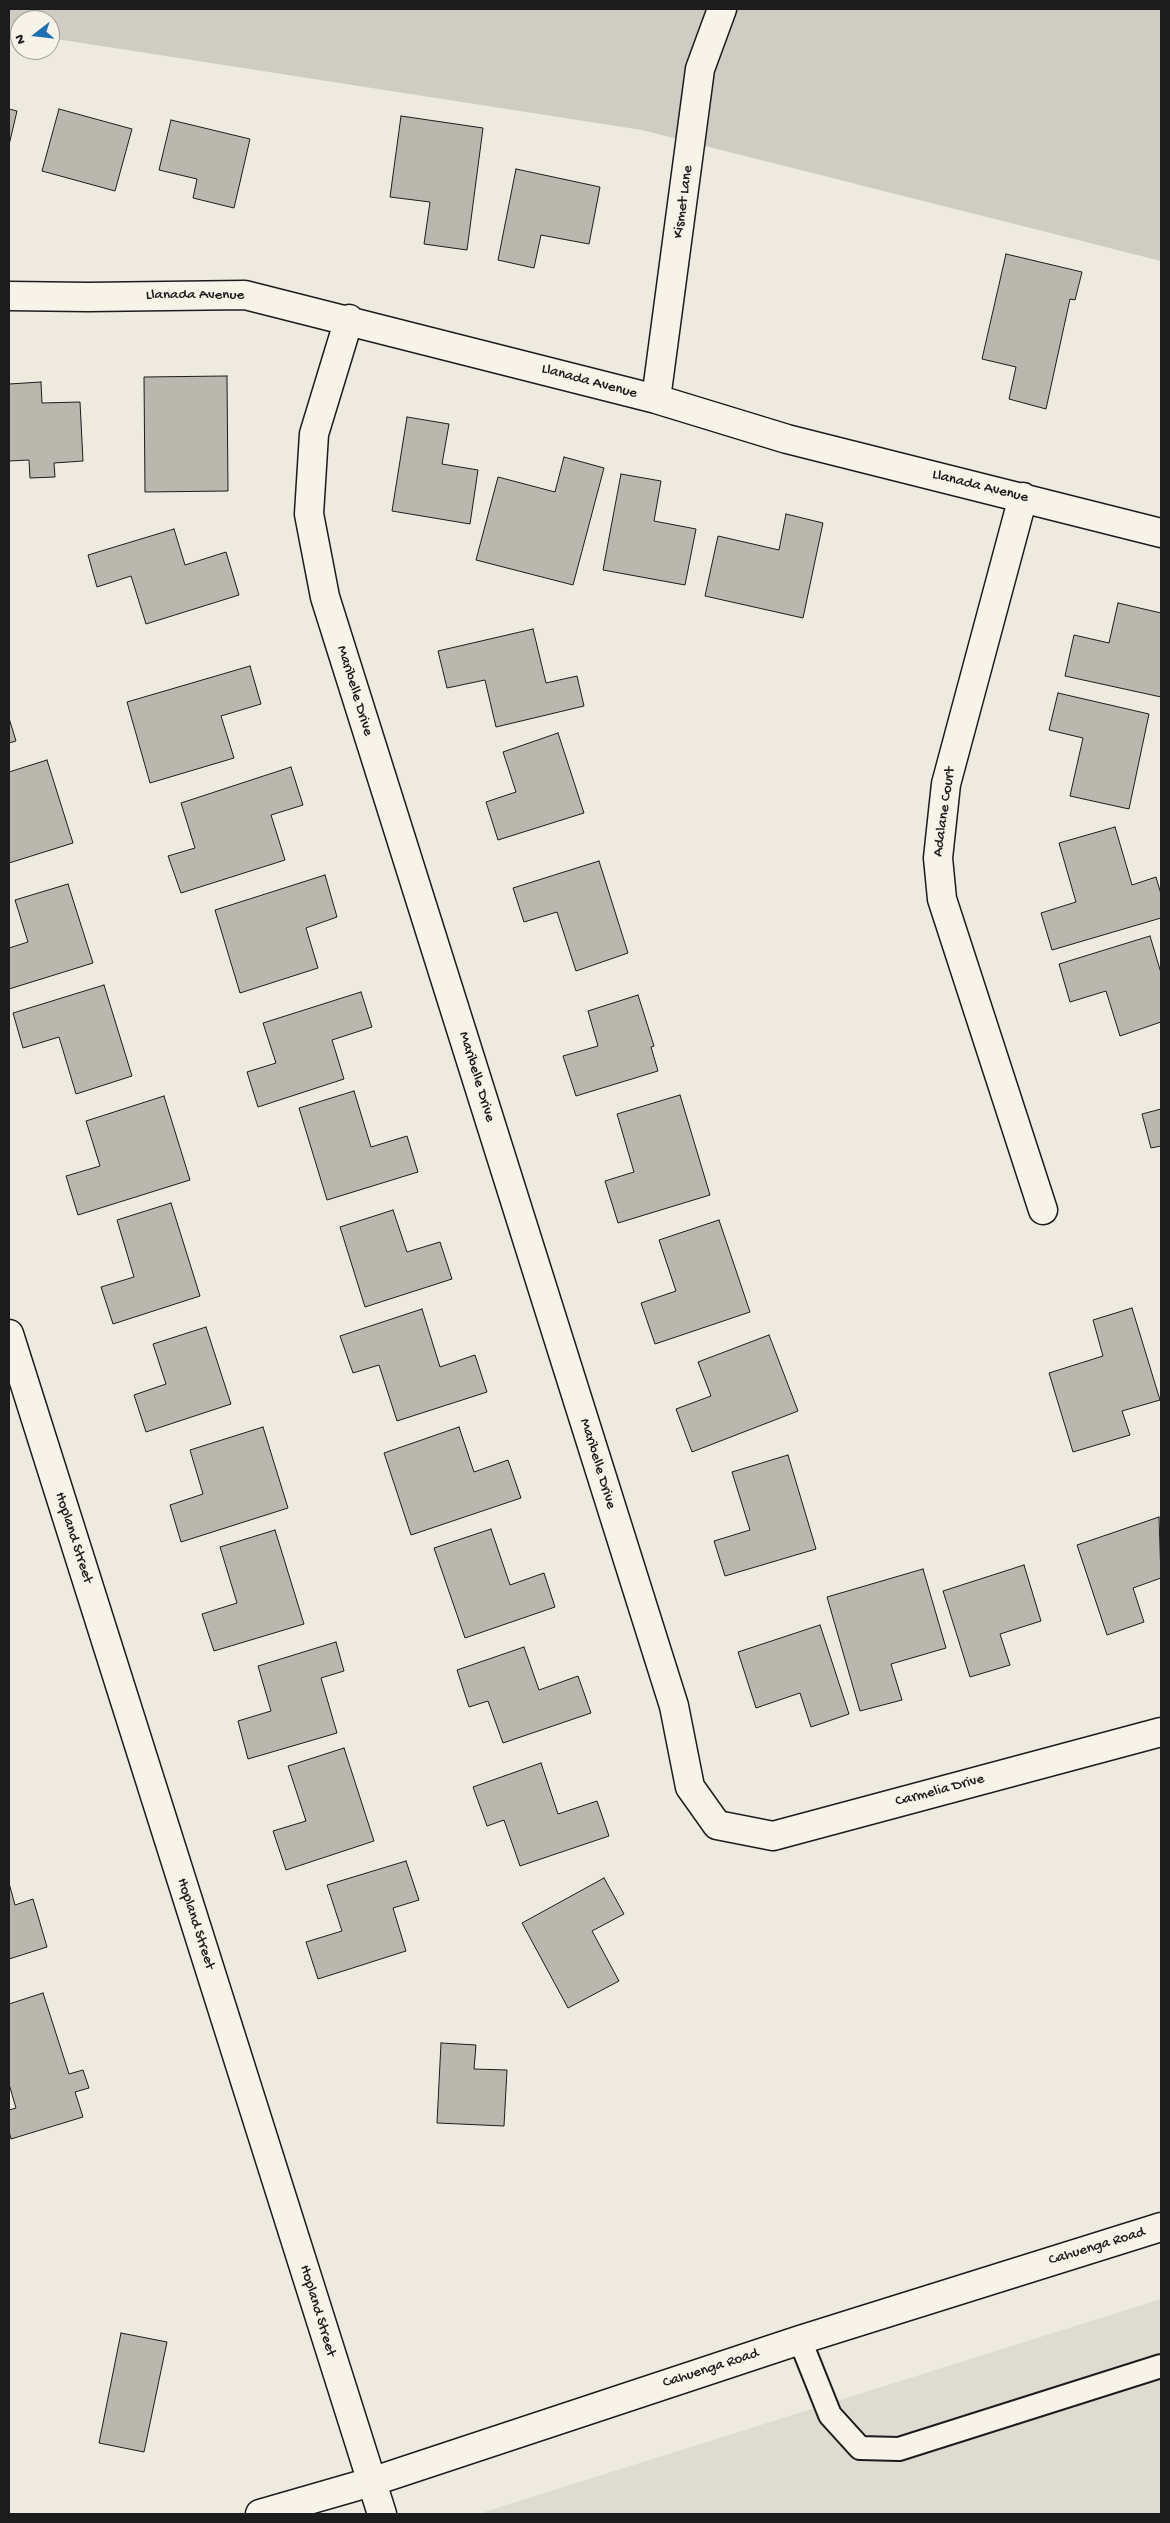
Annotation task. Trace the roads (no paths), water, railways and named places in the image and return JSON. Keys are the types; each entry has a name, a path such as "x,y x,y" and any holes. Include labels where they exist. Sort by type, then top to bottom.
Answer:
{"street":[{"name":"Kismet Lane","path":"656,399 700,69 722,9"},
{"name":"Llanada Avenue","path":"9,296 88,297 245,294 349,319 656,399 787,439 1161,533"},
{"name":"Maribelle Drive","path":"349,319 314,434 309,514 325,597 674,1706 690,1787 717,1824"},
{"name":"Adalane Court","path":"1023,497 946,784 938,858 942,899 1043,1210"},
{"name":"Hopland Street","path":"9,1334 370,2482 382,2514"},
{"name":"Carmelia Drive","path":"717,1824 773,1836 1161,1732"},
{"name":"Cahuenga Road","path":"260,2514 370,2482 800,2340 1161,2227"}],"lane":[{"path":"800,2340 830,2415 860,2448 899,2449 1161,2366"}]}
